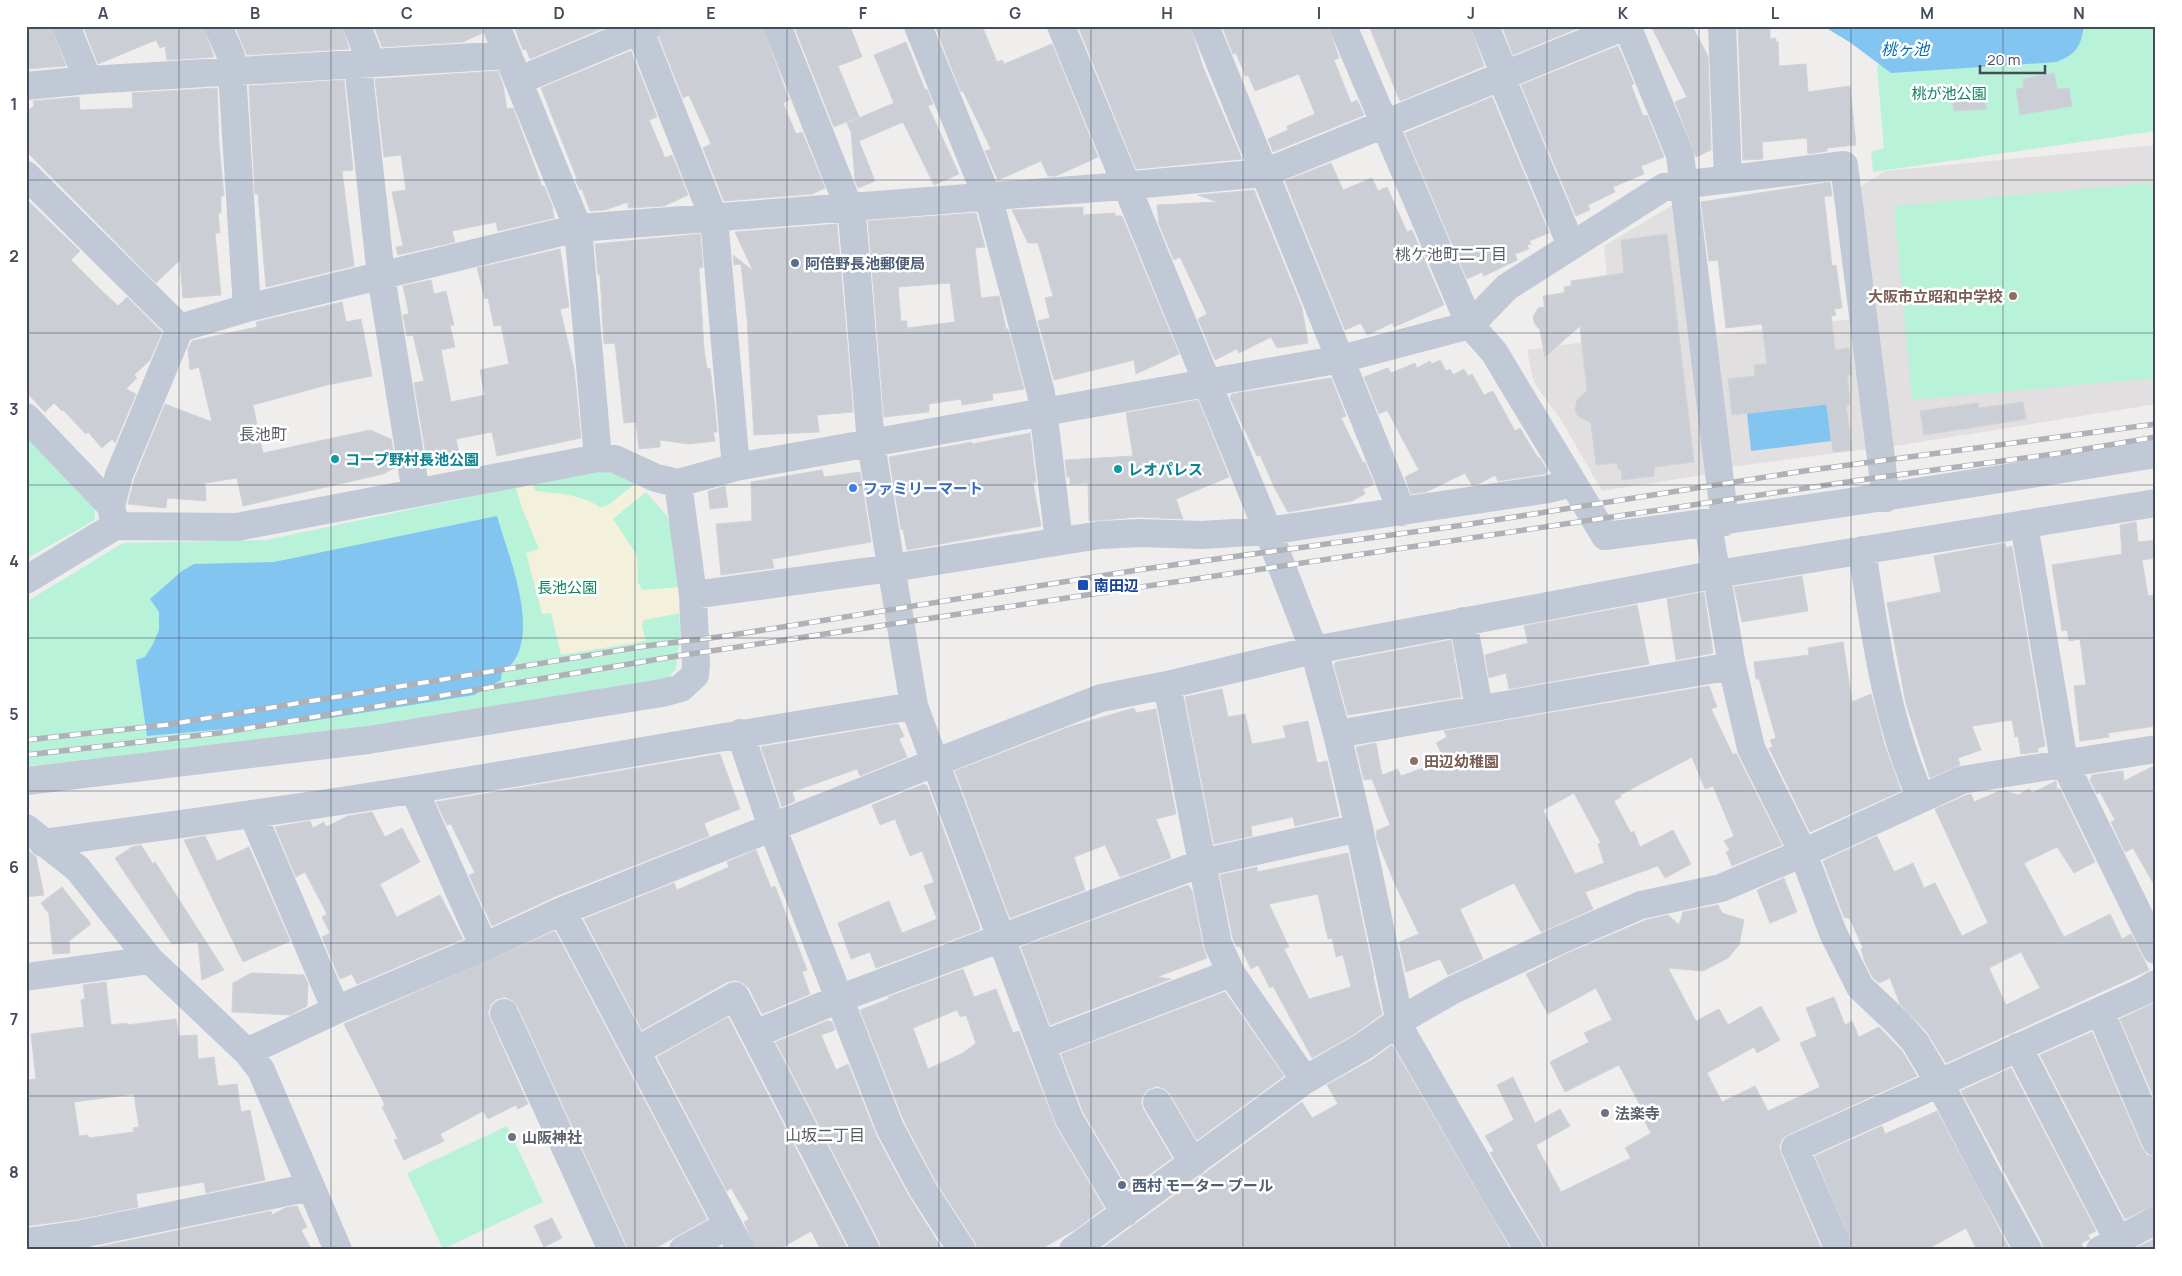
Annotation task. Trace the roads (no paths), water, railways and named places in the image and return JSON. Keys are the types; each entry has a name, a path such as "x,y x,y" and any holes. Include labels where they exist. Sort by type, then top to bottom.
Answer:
{"street":[{"path":"66,26 88,80"},
{"path":"218,26 231,56 247,308"},
{"path":"357,26 368,55 359,74 381,276 416,493"},
{"path":"496,26 578,228 598,458"},
{"path":"777,26 852,215 870,444 914,706 1069,1120 1126,1213"},
{"path":"918,26 988,197 1045,412 1059,541"},
{"path":"1061,26 1268,531 1314,650 1360,828 1402,1032 1448,1114 1529,1250"},
{"path":"1205,26 1402,512"},
{"path":"1343,26 1470,325 1494,352 1605,536 1716,523 1886,498 2156,454"},
{"path":"1485,26 1502,68 1501,77 1571,244"},
{"path":"180,328 247,308 578,228 1126,186 1264,173 1626,26 1680,155 1685,184 1716,523 1717,574 1732,666 1751,748 1803,853 1833,933 1860,987 1915,1042 1939,1082 2028,1250"},
{"path":"1722,26 1728,179"},
{"path":"518,81 642,28 714,219 736,467"},
{"path":"26,86 88,80 508,55"},
{"path":"26,580 113,516 237,527 598,458 615,459 656,478 678,483 736,467 1341,358 1470,325 1506,287 1571,244 1664,187 1844,166 1886,498"},
{"path":"26,175 180,328"},
{"path":"113,516 119,475 180,328"},
{"path":"26,417 113,516"},
{"path":"26,781 368,740 662,693 680,688 695,675 695,622 678,483"},
{"path":"692,595 892,568 1100,535 1140,533 1201,535 1268,531 1549,489 1572,483"},
{"path":"247,1052 336,1010 484,947 562,911 772,826 1100,698 1167,685 1314,650 1717,574 2156,503"},
{"path":"2024,524 2064,762 2156,950"},
{"path":"1862,550 1877,653 1890,707 1914,781 1922,798"},
{"path":"1463,621 1479,708"},
{"path":"1337,734 1479,708 1732,666"},
{"path":"1167,685 1218,944 1232,973 1305,1080"},
{"path":"35,836 253,815 414,790 740,733 914,706"},
{"path":"740,733 772,826 841,998 890,1128 922,1188 962,1250"},
{"path":"1073,1250 1305,1080 1364,1046 1399,1021 1453,990 1560,940 1641,905 1721,888 1803,853 1962,780 2064,762 2156,749"},
{"path":"414,790 484,947"},
{"path":"253,815 336,1010"},
{"path":"755,1034 841,998 1202,863 1360,828"},
{"path":"35,836 78,869 150,960 247,1052 260,1070 338,1250"},
{"path":"562,911 741,1250"},
{"path":"26,977 150,960"},
{"path":"1042,1045 1232,973"},
{"path":"1839,1250 1795,1148 2156,984"},
{"path":"636,1051 735,996 866,1250"},
{"path":"2100,1011 2156,1142"},
{"path":"504,1013 612,1250"},
{"path":"2018,1047 2109,1245 2156,1220"},
{"path":"1157,1102 1193,1163"},
{"path":"26,1242 84,1242 311,1187"},
{"path":"683,1250 728,1225"}],"water":[{"name":"桃ヶ池","path":"1823,26 2084,26 2081,40 2076,49 2069,56 2057,62 1891,73 1851,43"},
{"path":"1827,404 1831,441 1751,451 1747,413"},
{"path":"497,516 519,590 523,629 521,646 513,662 502,671 501,680 474,695 305,722 147,736 136,660 145,657 159,630 159,612 150,599 182,571 194,564 274,562"}],"railway":[{"path":"26,740 165,725 646,646 726,636 1144,569 1464,525 1804,471 2156,424"},
{"path":"26,755 219,733 677,656 1874,478 2062,453 2156,437"}],"place":[{"name":"阿倍野長池郵便局","path":"795,263"},
{"name":"大阪市立昭和中学校","path":"2013,296"},
{"name":"コープ野村長池公園","path":"335,459"},
{"name":"レオパレス","path":"1118,469"},
{"name":"ファミリーマート","path":"853,488"},
{"name":"南田辺","path":"1083,585"},
{"name":"田辺幼稚園","path":"1414,761"},
{"name":"法楽寺","path":"1605,1113"},
{"name":"山阪神社","path":"512,1137"},
{"name":"西村 モーター プール","path":"1122,1185"}],"district":[{"name":"桃ケ池町二丁目","path":"1451,254"},
{"name":"長池町","path":"263,434"},
{"name":"山坂二丁目","path":"825,1135"}],"park label":[{"name":"桃が池公園","path":"1949,93"},
{"name":"長池公園","path":"567,587"}]}
